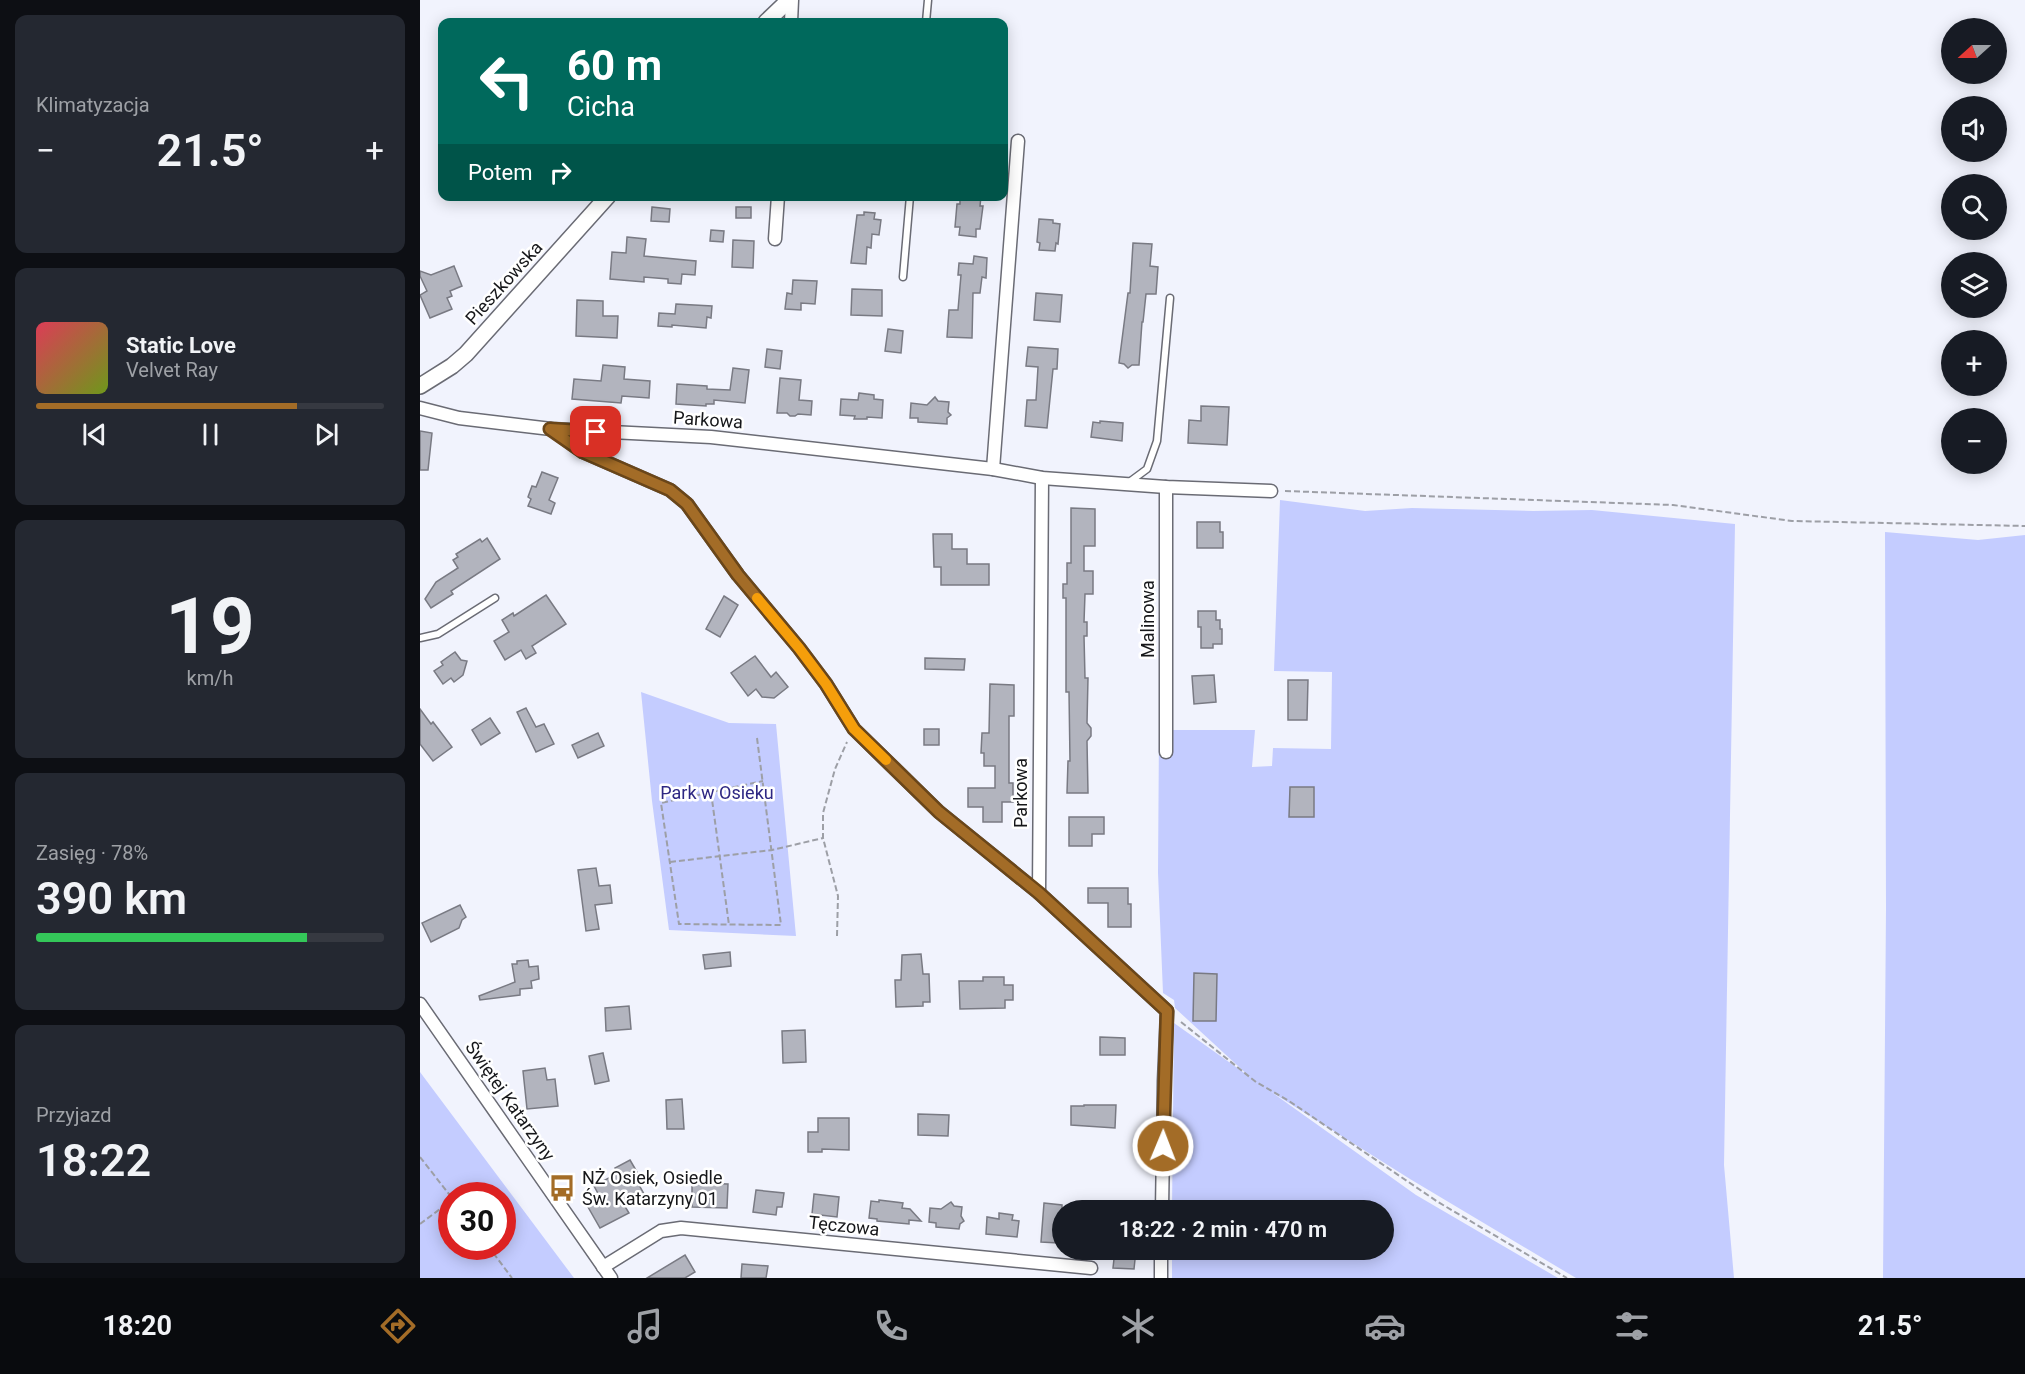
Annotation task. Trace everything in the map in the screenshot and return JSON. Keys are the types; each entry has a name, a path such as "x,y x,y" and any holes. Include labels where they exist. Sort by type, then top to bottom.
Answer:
{"street":[{"path":"771,18 791,0"},
{"path":"791,0 791,18"},
{"path":"993,469 1018,141"},
{"name":"Pieszkowska","path":"420,386 452,366 466,354 604,201"},
{"path":"775,239 778,201"},
{"name":"Parkowa","path":"420,408 459,418 550,429 711,437 993,469 1042,478 1166,487 1271,490"},
{"path":"550,429 583,452 670,490 687,504 738,575 826,684 854,729 939,812 1039,893 1167,1011 1162,1200"},
{"name":"Parkowa","path":"1039,893 1042,478"},
{"name":"Malinowa","path":"1166,487 1166,752"},
{"name":"Świętej Katarzyny","path":"420,1004 611,1278"},
{"name":"Tęczowa","path":"603,1267 662,1232 681,1228 1091,1268"},
{"path":"1161,1260 1161,1278"}],"lane":[{"path":"926,18 928,0"},
{"path":"903,277 910,201"},
{"path":"1128,484 1147,470 1157,441 1170,298"},
{"path":"420,638 438,634 495,598"}],"path":[{"path":"1271,490 1673,506 1792,521 2025,526"},
{"path":"837,936 838,896 823,838 824,813 832,779 854,729"},
{"path":"757,738 763,781 772,850 781,925 679,924 661,803 763,781"},
{"path":"711,792 729,925"},
{"path":"670,862 772,850 823,838"},
{"path":"1167,1011 1256,1082 1289,1101 1438,1202 1567,1278"},
{"path":"420,1156 439,1182"},
{"path":"420,1224 438,1210"},
{"path":"498,1260 512,1278"}],"green space":[{"path":"1280,500 1365,511 1412,508 1592,510 1735,524 1724,1165 1734,1278 1576,1278 1410,1179 1270,1091 1416,1195 1558,1278 1172,1278 1172,1260 1394,1260 1394,1200 1172,1200 1174,1023 1250,1077 1175,1008 1174,1000 1163,993 1158,873 1159,730 1255,730 1252,767 1272,766 1273,748 1331,749 1332,672 1274,671"},
{"path":"1885,532 1978,540 2025,535 2025,1278 1883,1278 1886,909"},
{"name":"Park w Osieku","path":"641,692 729,723 776,724 796,936 669,930 652,801"},
{"path":"420,1072 502,1182 438,1182 438,1260 516,1260 516,1200 574,1278 420,1278"}],"building":[{"path":"960,201 980,201 980,206 983,206 980,229 976,229 976,237 959,235 960,227 955,227 957,204 960,204"},
{"path":"652,207 670,209 669,222 651,221"},
{"path":"736,207 751,207 751,218 736,218"},
{"path":"864,212 875,213 874,219 881,220 879,235 872,234 871,248 867,247 866,264 851,263 857,215 864,215"},
{"path":"1039,219 1053,220 1053,223 1060,224 1055,251 1039,250 1040,243 1037,242"},
{"path":"711,230 724,231 723,242 710,241"},
{"path":"627,237 646,239 644,256 696,261 695,275 682,274 681,284 668,283 668,279 644,277 644,282 610,279 612,252 626,253"},
{"path":"733,240 754,241 753,268 732,267"},
{"path":"1133,243 1152,244 1150,266 1158,267 1156,294 1146,294 1139,365 1132,365 1128,368 1119,363 1128,293 1130,293"},
{"path":"974,256 987,258 986,278 982,277 980,293 973,293 972,338 947,337 949,310 958,310 961,275 958,275 959,263 973,264"},
{"path":"454,266 462,286 450,291 452,296 447,298 452,309 430,318 420,295 427,291 420,271 431,275"},
{"path":"793,280 817,281 815,304 801,303 801,310 785,309 787,293 792,294"},
{"path":"852,289 882,290 882,316 851,315"},
{"path":"1036,293 1062,295 1060,322 1034,320"},
{"path":"577,300 603,301 603,316 618,316 617,338 576,336"},
{"path":"676,304 712,306 711,318 707,317 706,328 658,326 659,313 675,314"},
{"path":"888,329 903,331 901,353 885,351"},
{"path":"1028,347 1058,349 1057,369 1053,369 1047,428 1025,426 1027,400 1036,400 1038,367 1026,366"},
{"path":"767,349 782,351 780,369 765,367"},
{"path":"603,365 625,367 624,379 650,381 649,398 622,396 621,403 572,399 574,379 601,381"},
{"path":"733,368 749,370 745,403 714,400 714,404 706,404 706,406 676,404 677,384 730,390"},
{"path":"780,378 801,380 799,400 812,401 811,415 790,416 787,413 777,413"},
{"path":"859,393 874,395 874,399 883,400 882,418 854,419 855,416 840,415 841,399 858,400"},
{"path":"935,397 938,401 949,402 948,412 951,415 947,418 947,424 918,422 918,418 910,418 911,403 927,405"},
{"path":"1201,406 1229,407 1227,445 1188,443 1189,420 1201,421"},
{"path":"1100,421 1123,423 1122,441 1091,437 1093,422 1100,423"},
{"path":"420,431 432,433 428,470 420,470"},
{"path":"542,472 558,478 549,500 555,503 551,514 528,506 532,486 536,487"},
{"path":"1071,508 1095,509 1095,546 1084,546 1084,571 1093,571 1093,594 1085,594 1084,622 1087,622 1087,636 1084,636 1085,678 1088,678 1087,723 1091,728 1091,736 1087,741 1088,793 1067,793 1068,761 1070,761 1069,692 1066,692 1066,598 1063,598 1063,584 1067,584 1067,563 1071,563"},
{"path":"1197,522 1220,522 1220,532 1223,532 1223,548 1197,548"},
{"path":"933,534 952,534 952,549 967,549 967,564 989,564 989,585 941,585 941,567 934,567"},
{"path":"487,538 500,559 451,591 453,594 431,608 425,599 436,582 458,568 453,560 458,557 456,554 480,539 482,542"},
{"path":"546,595 566,624 532,646 536,653 526,659 521,650 505,660 494,641 509,632 502,620 513,613 514,616"},
{"path":"724,596 738,605 720,637 706,629"},
{"path":"1198,611 1216,611 1216,620 1220,620 1220,629 1222,629 1222,644 1213,644 1213,648 1201,648"},
{"path":"455,652 461,660 467,661 463,675 454,682 451,678 443,684 434,671 443,665 441,662"},
{"path":"755,656 771,677 776,672 788,687 774,698 762,697 756,689 748,696 731,673"},
{"path":"925,658 965,659 964,670 925,669"},
{"path":"1214,675 1216,702 1194,704 1192,676"},
{"path":"1288,680 1308,680 1307,720 1288,720"},
{"path":"990,684 1014,685 1014,716 1009,716 1009,783 1013,783 1013,802 1002,802 1002,822 983,822 983,807 968,807 968,788 995,788 995,766 984,766 984,753 981,753 982,733 989,733"},
{"path":"526,708 536,727 544,724 554,744 536,752 517,712"},
{"path":"420,709 452,747 433,761 420,744"},
{"path":"490,718 500,733 481,745 472,730"},
{"path":"924,729 939,729 939,745 924,745"},
{"path":"598,733 604,746 578,758 572,745"},
{"path":"1290,787 1314,787 1314,817 1289,817"},
{"path":"1069,817 1104,817 1104,834 1092,834 1092,846 1069,846"},
{"path":"596,868 599,886 610,885 612,903 595,905 599,929 586,931 578,870"},
{"path":"1088,888 1128,888 1131,927 1108,927 1108,903 1088,903"},
{"path":"460,905 466,917 459,928 431,942 422,923"},
{"path":"730,952 731,966 705,969 703,955"},
{"path":"921,954 923,974 929,974 930,1002 923,1002 923,1006 896,1007 895,980 901,980 902,955"},
{"path":"528,960 529,967 538,966 539,979 531,981 532,988 520,989 520,995 480,1000 479,996 515,982 512,964"},
{"path":"1194,973 1217,974 1216,1021 1193,1021"},
{"path":"983,977 1004,977 1004,985 1013,985 1013,1000 1005,1000 1005,1008 960,1009 959,981 983,981"},
{"path":"629,1006 631,1029 606,1031 605,1008"},
{"path":"805,1030 806,1062 783,1063 782,1031"},
{"path":"1100,1037 1125,1038 1125,1055 1100,1055"},
{"path":"603,1053 609,1081 595,1084 589,1056"},
{"path":"545,1068 547,1080 555,1079 558,1106 527,1109 523,1071"},
{"path":"682,1099 684,1129 667,1129 666,1100"},
{"path":"1116,1105 1115,1128 1071,1125 1071,1106"},
{"path":"918,1114 949,1115 948,1136 918,1135"},
{"path":"818,1118 849,1118 849,1150 822,1149 822,1152 808,1152 808,1132 818,1132"},
{"path":"630,1160 637,1172 633,1174 644,1194 624,1205 629,1213 600,1228 588,1207 601,1199 594,1186 618,1173 615,1168"},
{"path":"692,1183 728,1184 727,1208 692,1207"},
{"path":"756,1190 784,1193 782,1207 777,1207 776,1215 753,1212"},
{"path":"814,1194 839,1197 837,1217 812,1214"},
{"path":"879,1200 903,1203 902,1208 910,1209 921,1221 909,1220 909,1224 869,1218 871,1201 879,1202"},
{"path":"951,1202 954,1206 962,1207 961,1216 964,1221 960,1224 959,1229 936,1227 936,1223 929,1222 930,1208 941,1209"},
{"path":"1044,1203 1052,1204 1052,1243 1041,1242"},
{"path":"999,1213 1013,1215 1012,1220 1019,1221 1017,1237 986,1234 987,1217 999,1219"},
{"path":"685,1255 695,1272 685,1278 647,1278"},
{"path":"1114,1260 1135,1260 1134,1269 1113,1268"},
{"path":"742,1264 768,1266 766,1278 741,1278"}],"slow traffic":[{"path":"757,598 826,684 854,729 886,760"}],"place":[{"name":"NŻ Osiek, Osiedle Św. Katarzyny 01","path":"562,1188"}],"route":[{"path":"596,432 550,429 583,452 670,490 687,504 738,575 826,684 854,729 939,812 1039,893 1167,1011 1163,1146"}]}
